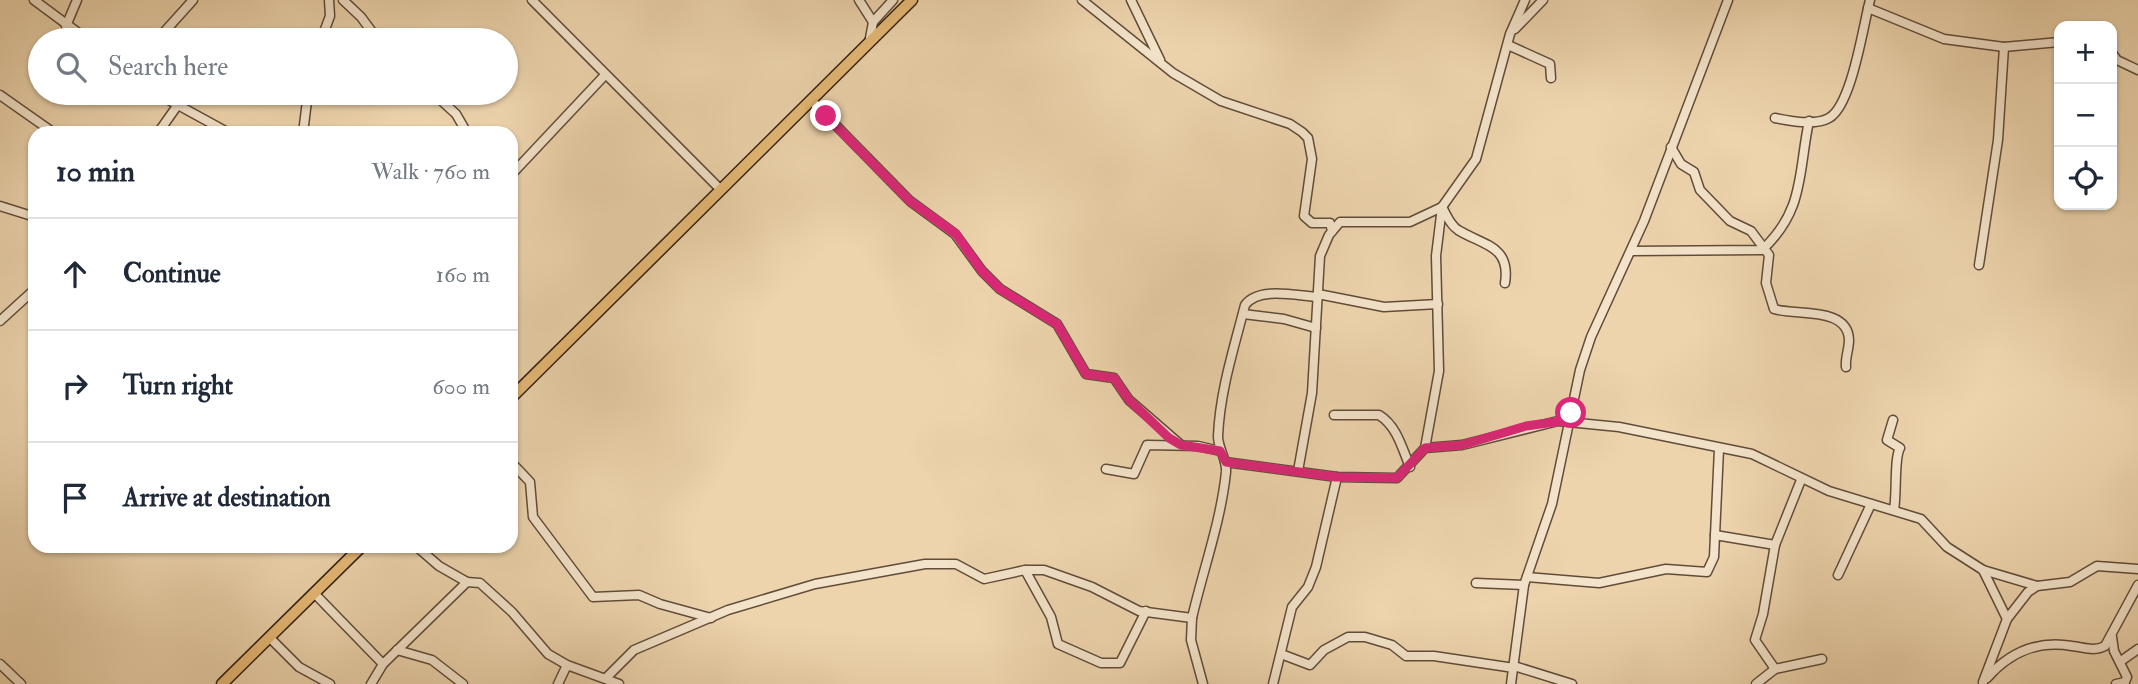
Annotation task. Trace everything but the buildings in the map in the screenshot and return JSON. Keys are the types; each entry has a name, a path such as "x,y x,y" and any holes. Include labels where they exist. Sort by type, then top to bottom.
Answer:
{"main road":[{"path":"518,391 870,38 912,0"},
{"path":"222,684 355,553"}],"street":[{"path":"34,0 69,28"},
{"path":"66,26 77,0"},
{"path":"168,28 193,0"},
{"path":"329,0 331,10"},
{"path":"325,28 331,10 342,0 369,28"},
{"path":"532,0 720,189"},
{"path":"859,0 873,22"},
{"path":"870,38 873,22 892,0"},
{"path":"1082,0 1173,74 1212,96 1302,132 1308,138 1312,159 1304,216 1312,223 1330,223 1332,231"},
{"path":"1131,0 1161,63"},
{"path":"1298,471 1312,393 1320,256 1332,231 1344,221 1410,222 1442,206 1476,159 1510,34 1525,0"},
{"path":"1510,34 1543,0"},
{"path":"1511,684 1525,581 1552,504 1569,420 1591,337 1631,251 1728,0"},
{"path":"1775,118 1808,121 1832,117 1851,78 1869,4 1944,39 2004,47 2054,42"},
{"path":"1508,45 1550,64 1551,78"},
{"path":"1979,265 1998,140 2004,47"},
{"path":"2117,60 2138,70"},
{"path":"518,168 605,75"},
{"path":"0,95 44,126"},
{"path":"811,100 910,201 956,234 982,271 1000,289 1057,324 1086,374 1114,378 1129,400 1181,445"},
{"path":"304,126 306,105"},
{"path":"446,105 463,126"},
{"path":"163,126 177,106 216,126"},
{"path":"1631,251 1762,250 1790,218 1803,170 1808,121"},
{"path":"1671,147 1681,164 1694,172 1700,190 1730,222 1751,231 1770,260 1766,283 1770,304 1774,309 1786,313 1832,317 1842,325 1849,338 1846,367"},
{"path":"0,206 28,216"},
{"path":"1442,206 1456,229 1483,240 1496,251 1507,270 1505,283"},
{"path":"1226,462 1336,477 1397,478 1410,467 1425,448 1439,371 1436,256 1442,206"},
{"path":"1203,684 1191,640 1192,618 1212,541 1226,462 1220,451 1224,385 1245,305 1253,297 1266,294 1318,296 1384,307 1438,304"},
{"path":"0,321 28,296"},
{"path":"0,315 12,311"},
{"path":"1243,314 1284,319 1316,328"},
{"path":"1334,415 1379,415 1384,418 1395,433 1410,467"},
{"path":"1425,448 1462,445 1526,426 1569,420 1752,454 1801,480 1926,523 1947,547 1983,570 2037,586 2070,582 2097,566 2138,569"},
{"path":"1893,420 1887,440 1899,448 1895,457 1898,481 1894,510"},
{"path":"1106,469 1130,476 1135,473 1147,445 1181,445 1220,451"},
{"path":"1476,583 1618,581 1640,573 1666,569 1704,573 1712,564 1716,535 1719,449"},
{"path":"518,469 530,482 533,517 593,597 639,594 660,604 711,618"},
{"path":"1273,684 1292,607 1308,587 1316,567 1336,477"},
{"path":"1775,669 1755,640 1763,614 1775,545 1801,480"},
{"path":"1838,575 1871,504"},
{"path":"1716,535 1775,545"},
{"path":"424,553 439,566 467,582 480,583 512,612 548,654 567,666 619,684"},
{"path":"606,678 634,650 711,618 815,584 925,564 956,564 984,579 1025,570 1044,570 1061,574 1146,611 1192,618"},
{"path":"1025,570 1051,617 1058,644 1101,663 1120,663 1146,611"},
{"path":"1983,570 2007,619"},
{"path":"370,684 383,664 467,582"},
{"path":"1983,683 2002,661 2030,646 2053,643 2099,649 2112,637 2138,585"},
{"path":"1983,683 2007,619 2028,592 2037,586"},
{"path":"314,593 383,664"},
{"path":"269,637 299,667 330,684"},
{"path":"1281,654 1310,665 1338,640 1365,637 1392,645 1406,656 1434,656 1514,667 1572,684"},
{"path":"2112,637 2113,651 2124,659 2138,659"},
{"path":"2124,659 2138,649"},
{"path":"397,650 432,660 463,684"},
{"path":"1756,684 1775,669 1822,659"},
{"path":"2121,683 2126,674 2124,659"},
{"path":"0,664 21,684"},
{"path":"558,684 567,666"}],"route":[{"path":"826,116 910,201 956,234 982,271 1000,289 1057,324 1086,374 1114,378 1129,400 1169,438 1181,445 1209,447 1220,451 1226,462 1279,467 1336,477 1397,478 1404,474 1425,448 1462,445 1526,426 1569,420 1571,413"}]}
